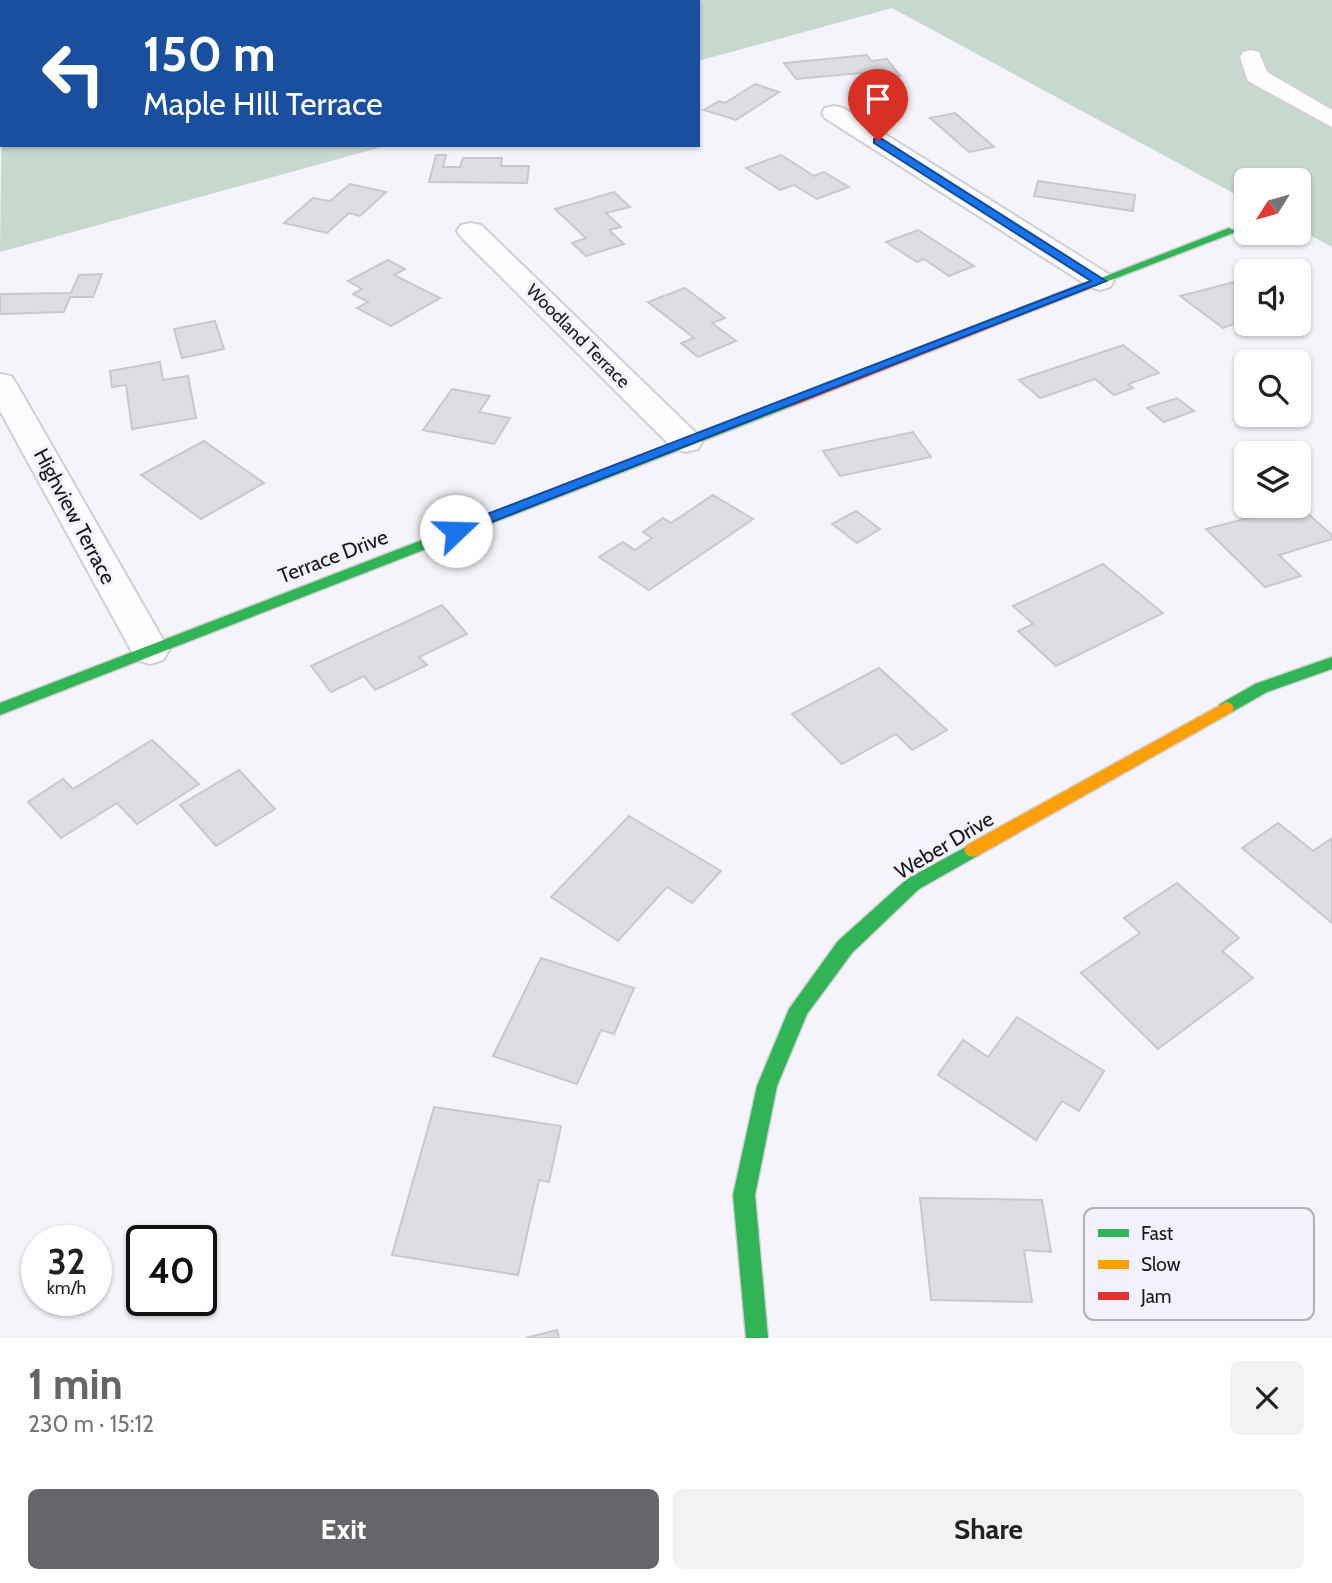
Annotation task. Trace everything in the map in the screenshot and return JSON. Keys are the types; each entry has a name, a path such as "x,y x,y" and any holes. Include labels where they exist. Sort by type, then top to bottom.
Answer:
{"street":[{"path":"1251,57 1256,76 1332,120"},
{"path":"834,113 1100,281"},
{"name":"Woodland Terrace","path":"471,231 685,442"},
{"name":"Terrace Drive","path":"0,709 1229,231"},
{"name":"Highview Terrace","path":"0,383 150,650"},
{"name":"Weber Drive","path":"757,1338 744,1195 767,1086 799,1009 845,947 913,884 1261,688 1332,663"}],"shaded area":[{"path":"700,0 1332,0 1332,247 1311,236 1311,168 1234,168 1234,193 892,8 700,60"},
{"path":"1,147 382,147 0,252"}],"building":[{"path":"867,55 871,61 887,59 900,76 877,78 872,72 796,79 784,63"},
{"path":"755,84 779,92 736,120 704,110 719,101 725,103"},
{"path":"955,113 994,147 969,152 930,118"},
{"path":"436,155 446,155 443,167 460,167 463,158 502,158 501,166 529,166 527,183 429,182"},
{"path":"781,155 814,176 824,172 849,187 817,199 794,185 780,190 746,168"},
{"path":"1038,181 1135,195 1133,211 1034,196"},
{"path":"350,184 386,192 360,216 349,213 327,233 284,223 313,198 330,201"},
{"path":"614,192 630,207 606,213 621,227 609,230 624,244 586,256 572,243 586,238 555,209"},
{"path":"918,230 974,266 949,276 924,259 917,262 886,242"},
{"path":"388,260 405,269 394,275 440,298 391,326 357,308 368,302 353,294 362,289 348,281"},
{"path":"102,274 93,297 70,297 64,312 0,314 0,294 71,293 79,275"},
{"path":"1234,282 1234,324 1223,328 1180,296"},
{"path":"685,288 725,318 712,323 736,341 698,357 681,343 694,338 648,302"},
{"path":"215,321 224,349 182,358 174,329"},
{"path":"1123,345 1159,373 1128,384 1133,388 1114,395 1095,379 1040,398 1019,380"},
{"path":"160,362 163,380 188,376 196,418 132,429 126,385 112,387 110,371"},
{"path":"452,389 490,396 479,412 510,418 494,444 423,430"},
{"path":"1177,398 1194,411 1164,422 1147,408"},
{"path":"913,432 931,457 840,476 823,451"},
{"path":"204,441 264,483 201,519 141,475"},
{"path":"713,495 753,519 649,590 599,557 623,542 635,550 652,538 643,532 663,518 671,523"},
{"path":"856,511 880,529 857,543 832,524"},
{"path":"1311,516 1332,535 1332,539 1279,555 1301,576 1265,587 1206,529 1248,518"},
{"path":"1103,564 1163,613 1056,666 1018,631 1033,624 1013,606"},
{"path":"442,605 467,634 419,657 427,665 375,690 364,676 331,692 311,666"},
{"path":"879,668 947,730 912,750 896,734 842,764 792,714"},
{"path":"152,740 199,784 137,824 117,803 61,838 28,802 63,779 73,789"},
{"path":"239,770 275,809 216,846 180,805"},
{"path":"629,816 721,871 692,903 667,887 618,941 551,897"},
{"path":"1278,823 1313,851 1332,838 1332,923 1242,848"},
{"path":"1177,883 1239,938 1222,951 1253,978 1158,1049 1081,973 1140,933 1124,918"},
{"path":"541,958 634,988 614,1034 601,1030 577,1084 493,1056"},
{"path":"1017,1017 1104,1071 1079,1111 1062,1101 1036,1140 938,1075 963,1040 988,1057"},
{"path":"434,1107 561,1126 549,1182 539,1180 518,1275 392,1255"},
{"path":"920,1198 1042,1200 1051,1252 1024,1250 1032,1302 931,1300"},
{"path":"557,1330 559,1338 526,1338"}],"traffic: fast":[{"path":"1094,283 1229,231"},
{"path":"0,709 790,402"},
{"path":"1226,708 1261,688 1332,663"},
{"path":"757,1338 744,1195 767,1086 799,1009 845,947 913,884 973,850"}],"traffic: slow":[{"path":"973,850 1226,708"}],"traffic: jam":[{"path":"790,402 1094,283"}],"route":[{"path":"456,531 1100,281 878,141"}]}
